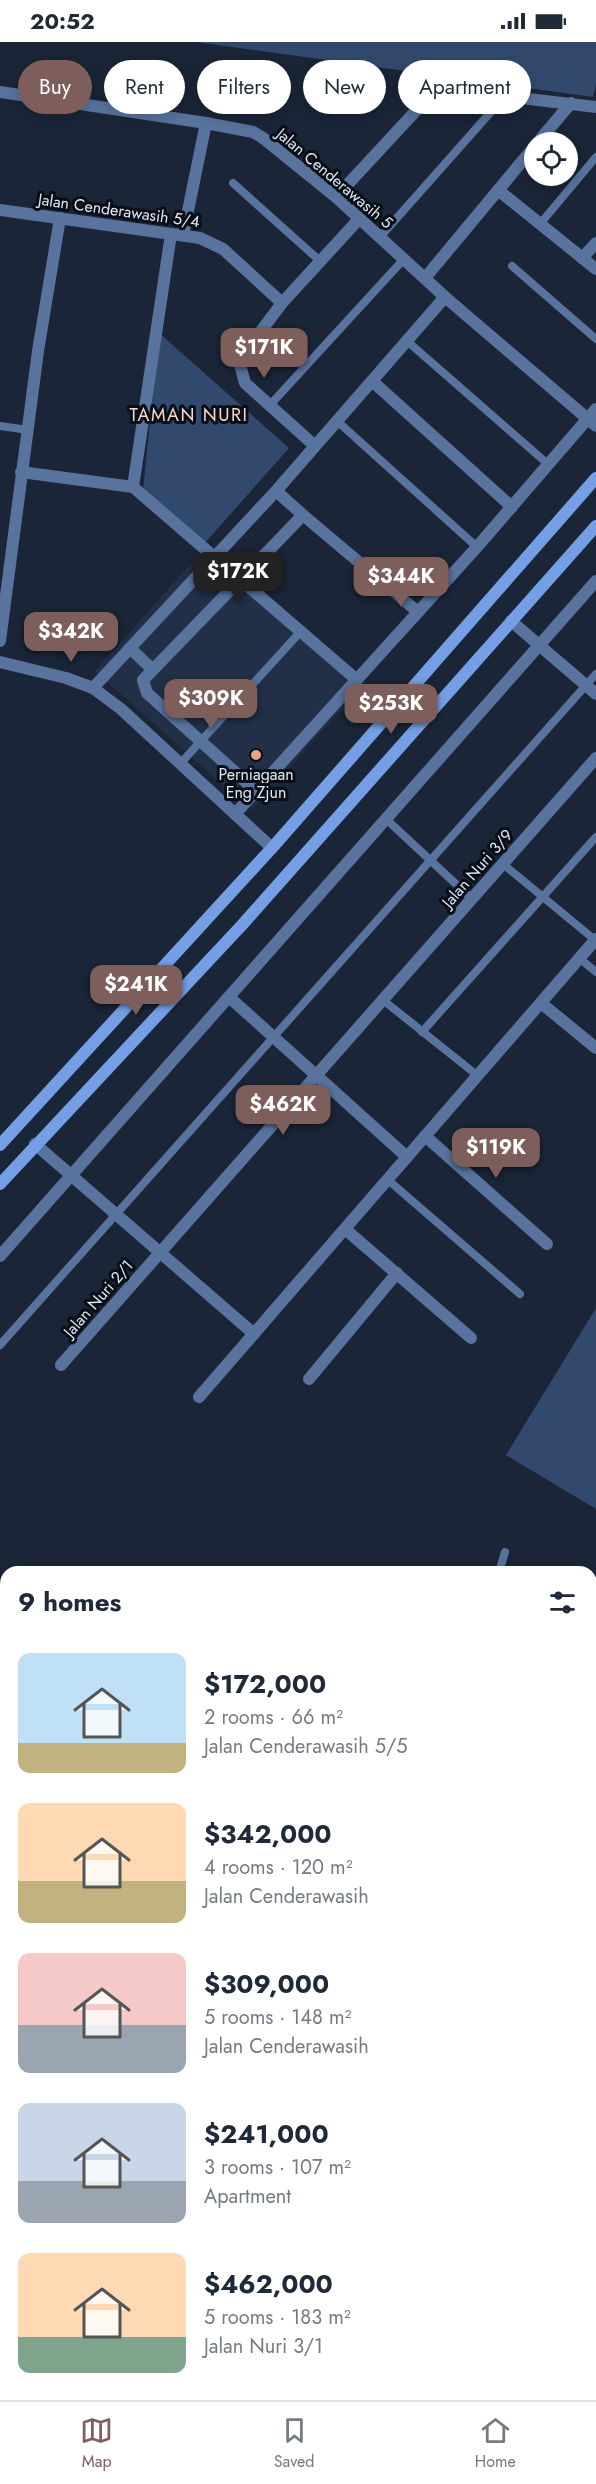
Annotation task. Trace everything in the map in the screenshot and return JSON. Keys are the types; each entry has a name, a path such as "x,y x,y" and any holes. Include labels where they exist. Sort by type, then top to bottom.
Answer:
{"main road":[{"path":"0,1145 272,848 596,478"},
{"path":"0,1184 242,925 596,526"}],"street":[{"name":"Jalan Cenderawasih 5","path":"0,92 253,132 336,197 445,297 592,423"},
{"path":"531,99 596,107"},
{"path":"546,132 571,103"},
{"path":"336,197 413,114"},
{"path":"133,488 177,234 206,123"},
{"path":"425,278 524,159"},
{"path":"498,190 596,270"},
{"name":"Jalan Cenderawasih 5/4","path":"0,210 200,238 216,244 282,303"},
{"path":"0,641 38,351 60,218"},
{"path":"315,446 245,383 240,364 244,354 282,303 359,219"},
{"path":"582,258 596,243"},
{"path":"93,688 276,490 445,297"},
{"path":"372,381 512,507"},
{"path":"235,814 549,465 592,423 596,409"},
{"path":"21,472 133,488 302,630 357,680"},
{"path":"276,490 418,612"},
{"path":"255,791 147,693 143,680 303,515"},
{"path":"0,1256 596,581"},
{"path":"511,621 596,694"},
{"path":"130,648 152,669"},
{"path":"0,662 66,678 93,688 121,710 272,848"},
{"name":"Jalan Nuri 3/9","path":"316,1076 596,758"},
{"path":"199,1397 596,940"},
{"path":"229,997 407,1158"},
{"path":"541,1003 596,1048"},
{"name":"Jalan Nuri 2/1","path":"61,1365 316,1076"},
{"path":"425,1136 547,1244"},
{"path":"35,1144 254,1334"},
{"path":"345,1228 471,1338"},
{"path":"309,1379 397,1273"}],"lane":[{"path":"380,237 489,114"},
{"path":"540,224 596,157"},
{"path":"233,183 320,261"},
{"path":"270,405 404,259"},
{"path":"512,266 596,339"},
{"path":"406,341 549,465"},
{"path":"337,421 477,547"},
{"path":"0,426 28,430"},
{"path":"180,764 302,630"},
{"path":"0,1345 596,674"},
{"path":"386,819 472,899"},
{"path":"422,1032 596,837"},
{"path":"503,864 596,940"},
{"path":"579,958 596,972"},
{"path":"383,1000 478,1076"},
{"path":"388,1180 520,1294"},
{"path":"501,1566 505,1552"}],"shaded area":[{"path":"196,42 596,42 596,84 593,97 531,88 531,60 398,60 398,70 386,68 386,60 326,60"},
{"path":"159,333 289,448 204,544 143,490"},
{"path":"203,550 360,689 251,810 95,671"},
{"path":"596,1308 596,1509 506,1455"}],"place":[{"name":"Perniagaan Eng Zjun","path":"256,755"}],"district":[{"name":"TAMAN NURI","path":"189,415"}]}
